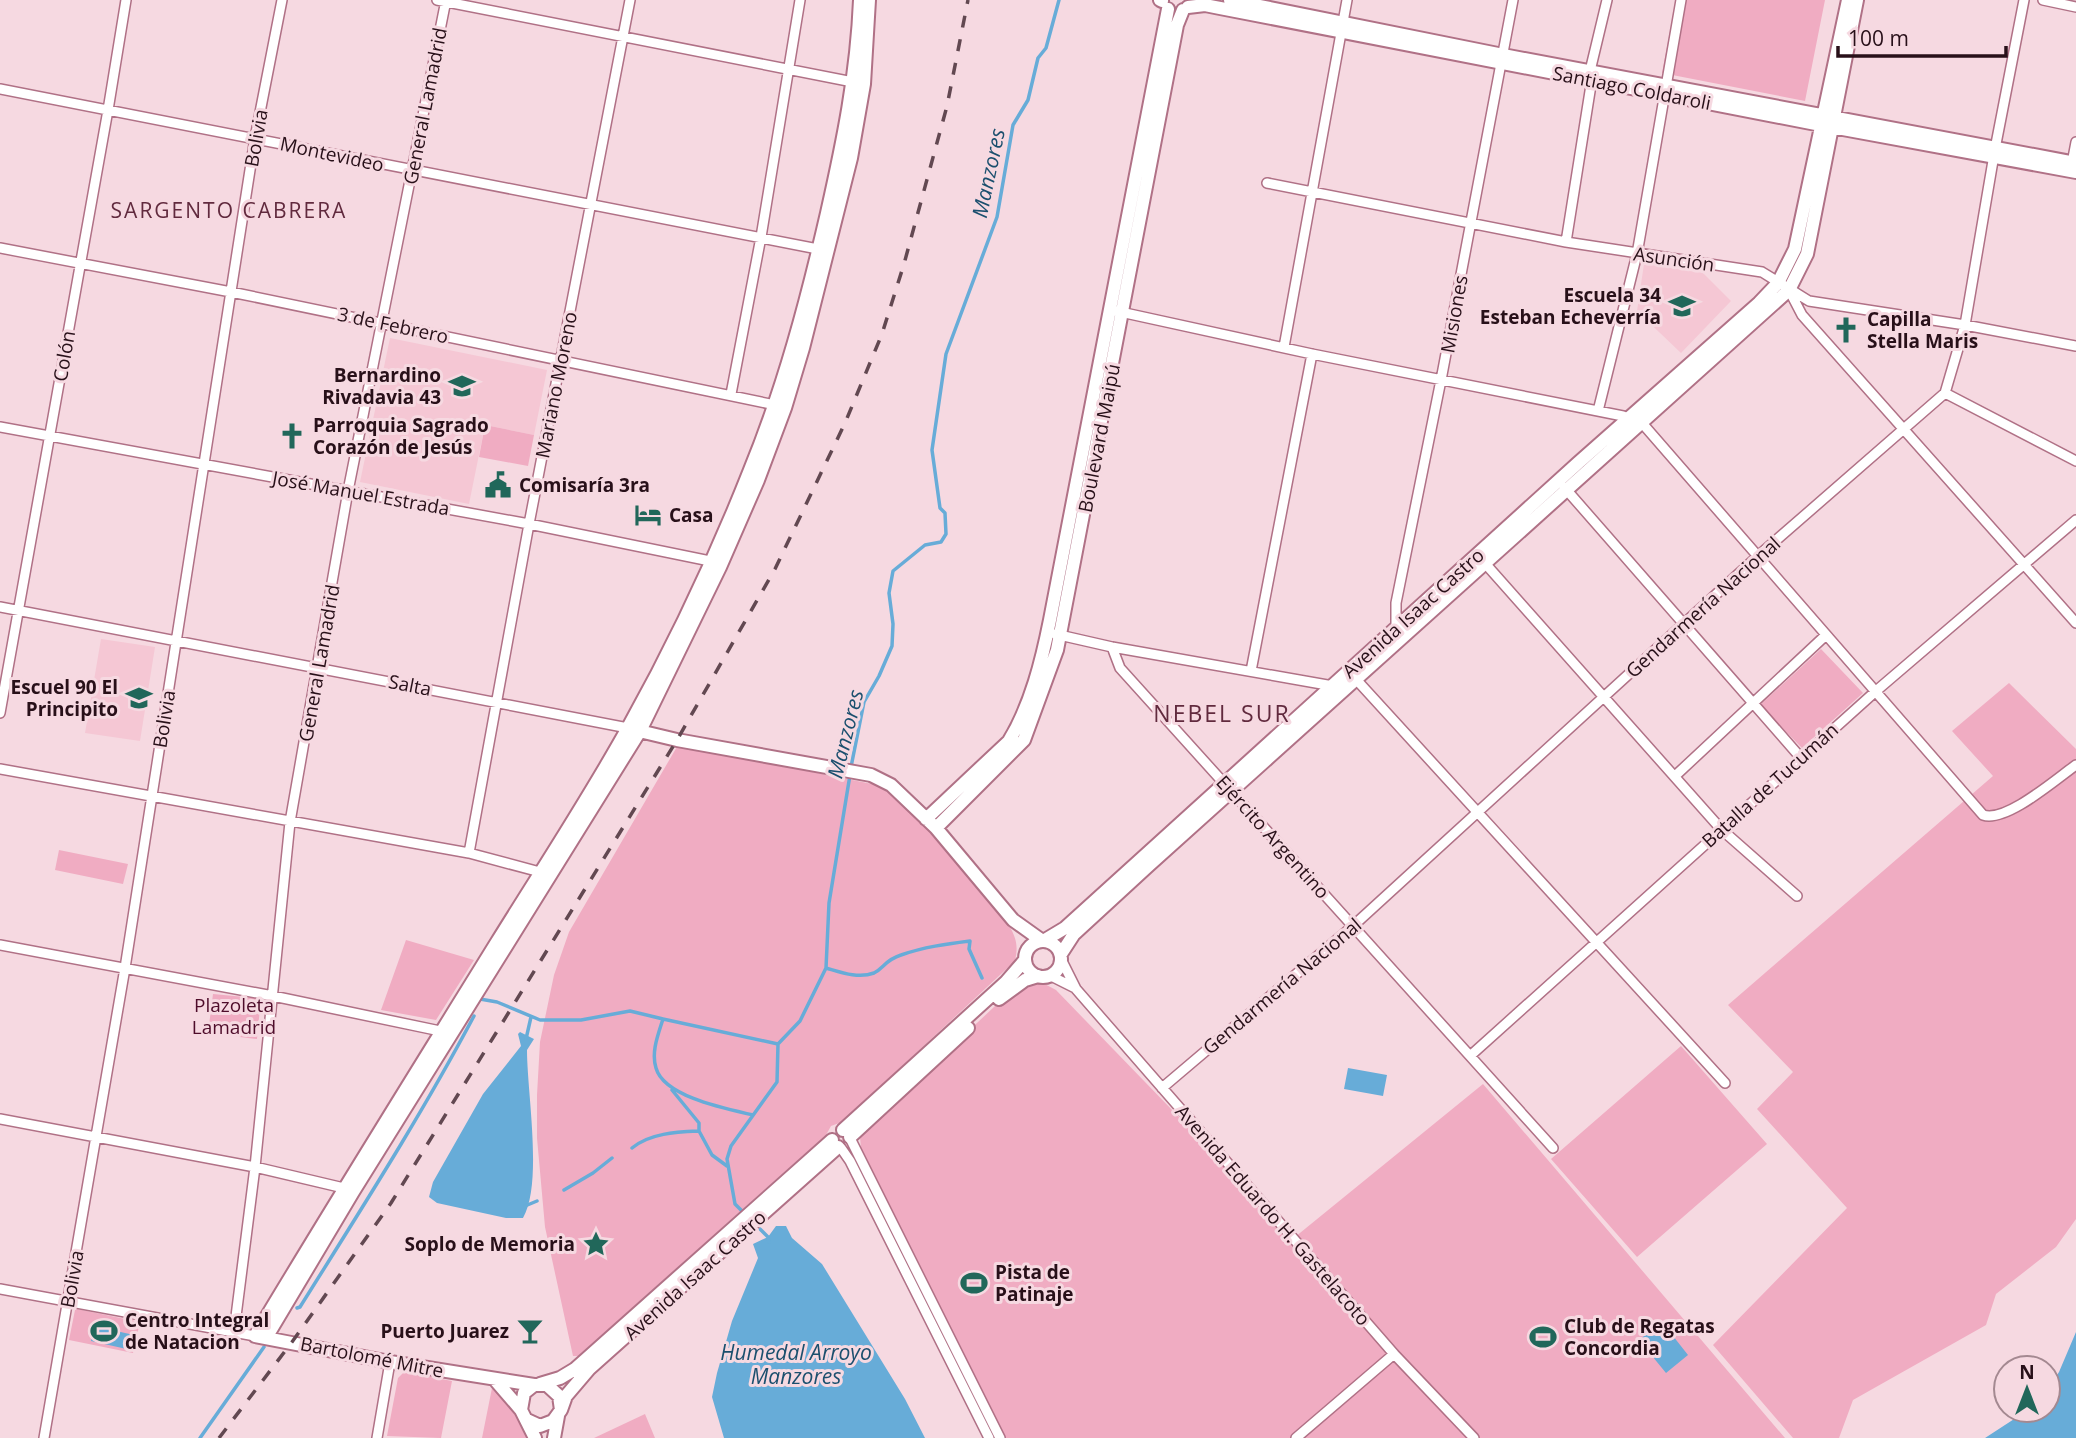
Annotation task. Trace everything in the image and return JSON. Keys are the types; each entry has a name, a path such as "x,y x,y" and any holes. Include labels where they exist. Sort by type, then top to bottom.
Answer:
{"main road":[{"path":"859,83 860,0"},
{"path":"260,1337 634,729 659,669 758,480 852,158 869,0"},
{"name":"Santiago Coldaroli","path":"1230,0 1342,28"},
{"path":"1827,121 1848,0"},
{"path":"1784,286 1857,0"},
{"name":"Santiago Coldaroli","path":"1163,2 1173,11 1188,6 1205,5 1342,28 1591,79 1665,89 1994,153 2075,166"},
{"name":"Boulevard Maipú","path":"1117,312 1163,2"},
{"name":"Boulevard Maipú","path":"931,824 1009,741 1016,730 1039,665 1054,634 1177,25 1188,6"},
{"name":"Avenida Isaac Castro","path":"1043,940 1065,928 1227,787 1784,286"},
{"name":"Avenida Isaac Castro","path":"1352,675 1396,628 1480,560"},
{"name":"Salta","path":"634,729 677,740 871,775 891,785 931,824"},
{"name":"Avenida Isaac Castro","path":"1061,958 1074,934 1227,787"},
{"path":"931,824 1013,920 1043,940 1054,944 1061,958 1056,972 1044,976 1028,970 1013,920"},
{"path":"1025,956 1032,944 1043,940"},
{"name":"Avenida Isaac Castro","path":"842,1140 1006,982 1025,956"},
{"name":"Avenida Isaac Castro","path":"559,1413 566,1396 579,1380 766,1205 1010,989 1025,980 1044,976"},
{"name":"Avenida Isaac Castro","path":"537,1385 560,1378 576,1369 708,1258"},
{"name":"Bartolomé Mitre","path":"260,1337 496,1381 537,1385"},
{"path":"496,1381 524,1415 535,1438"},
{"path":"554,1438 559,1413 561,1403 556,1391 537,1385 521,1398 524,1415 540,1426 547,1425 559,1413"}],"street":[{"name":"Colón","path":"0,713 126,0"},
{"name":"Bolivia","path":"44,1438 125,968 255,138 282,0"},
{"name":"Mariano Moreno","path":"470,853 529,524 631,0"},
{"path":"730,394 761,237 800,0"},
{"path":"1284,347 1347,0"},
{"name":"Misiones","path":"1396,628 1396,603 1513,0"},
{"path":"1566,242 1606,0"},
{"path":"1598,411 1637,254 1681,0"},
{"path":"2024,0 1994,153 1965,325 1945,393 2076,461"},
{"path":"2043,0 2076,7"},
{"path":"443,1 859,83"},
{"name":"General Lamadrid","path":"234,1332 255,1167 290,821 348,491 443,1"},
{"name":"Montevideo","path":"0,89 824,250"},
{"path":"2075,166 2076,142"},
{"name":"Asunción","path":"1267,183 1566,242 1762,272 1809,301 1965,325 2076,346"},
{"name":"3 de Febrero","path":"0,248 382,322 780,406"},
{"path":"1784,286 1802,315 2076,623"},
{"path":"1117,312 1636,421 1758,556 1983,815 1990,817 2010,811 2076,765"},
{"path":"1251,671 1312,354"},
{"name":"Gendarmería Nacional","path":"1162,1088 1353,926 1479,814 1758,556 1945,393"},
{"name":"José Manuel Estrada","path":"0,427 529,524 715,564"},
{"path":"1563,486 1801,758"},
{"name":"Batalla de Tucumán","path":"1470,1056 1876,691 2076,520"},
{"path":"1480,560 1721,829 1797,896"},
{"name":"Salta","path":"0,607 634,729"},
{"path":"1054,634 1112,648 1251,671 1336,689"},
{"path":"1675,776 1826,635"},
{"name":"Ejército Argentino","path":"1112,648 1119,668 1553,1148"},
{"path":"1352,675 1725,1083"},
{"path":"0,769 470,853 544,875"},
{"path":"0,945 273,996 447,1033"},
{"name":"Avenida Eduardo H. Gastelacoto","path":"1061,958 1076,989 1394,1354 1474,1438"},
{"name":"Avenida Eduardo H. Gastelacoto","path":"1044,976 1076,989"},
{"path":"0,1119 255,1167 349,1189"},
{"path":"842,1140 850,1161 989,1438"},
{"path":"842,1140 1000,1438"},
{"name":"Bartolomé Mitre","path":"0,1289 260,1337"},
{"path":"1296,1438 1394,1354"},
{"path":"377,1438 390,1362"}],"shaded area":[{"name":"Escuela 34 Esteban Echeverría","path":"1644,264 1703,273 1731,301 1681,353 1637,311"},
{"path":"390,338 547,370 534,435 485,425 469,504 360,482"},
{"path":"101,639 155,647 140,741 85,733"}],"green space":[{"path":"1676,0 1825,0 1805,101 1662,73"},
{"path":"485,425 534,435 528,466 479,457"},
{"path":"1821,649 1863,693 1802,748 1760,705"},
{"path":"2009,683 2076,749 2076,1219 2056,1247 1996,1294 1986,1325 1853,1400 1839,1438 1793,1438 1713,1345 1847,1208 1757,1109 1793,1072 1728,1005 1993,776 1952,731"},
{"path":"678,745 877,785 912,812 965,871 1010,927 1016,944 1016,956 1015,961 842,1122 831,1126 826,1135 578,1356 573,1356 545,1227 537,1138 540,1042 554,975 569,932"},
{"path":"59,850 128,864 123,884 55,870"},
{"path":"406,940 474,960 436,1020 381,1010"},
{"path":"1039,981 1056,990 1295,1237 1483,1084 1785,1438 1006,1438 861,1148 860,1137 865,1128 1010,992"},
{"name":"Plazoleta Lamadrid","path":"213,994 255,998 260,1008 257,1039 208,1033"},
{"path":"1681,1046 1767,1144 1637,1257 1551,1159"},
{"name":"Centro Integral de Natacion","path":"77,1309 140,1322 133,1353 69,1340"},
{"path":"404,1372 452,1381 441,1438 387,1436 398,1378"},
{"path":"492,1388 514,1411 529,1438 482,1438"},
{"path":"645,1414 655,1438 594,1438"}],"water":[{"path":"520,1032 534,1039 527,1050 532,1183 523,1218 506,1218 437,1203 429,1197 433,1182 483,1094 521,1046 518,1034"},
{"path":"1348,1068 1387,1075 1383,1096 1344,1089"},
{"name":"Humedal Arroyo Manzores","path":"776,1226 786,1226 792,1238 822,1264 905,1399 925,1438 724,1438 712,1397 717,1373 732,1321 758,1258 753,1244 768,1237"},
{"path":"1662,1322 1688,1355 1666,1373 1639,1340"},
{"path":"94,1326 134,1335 131,1350 91,1341"},
{"path":"2076,1332 2076,1438 1985,1438 2006,1424 2062,1424 2062,1365"}],"waterway":[{"name":"Manzores","path":"851,767 864,702 892,646 893,624 889,593 893,571 925,545 941,542 946,534 945,513 940,508 932,450 946,354 997,217 1013,125 1028,100 1038,58 1046,48 1059,0"},
{"name":"Manzores","path":"744,1213 735,1204 727,1159 731,1146 777,1082 778,1044 800,1021 826,968 829,903 850,775"},
{"path":"826,968 849,974 868,975 901,955 970,941 969,949 982,978"},
{"path":"478,1001 480,999 497,1002 540,1020 581,1020 630,1011 663,1019 654,1056 661,1078 683,1094 753,1115"},
{"path":"297,1308 390,1163 474,1016"},
{"path":"526,1039 531,1017"},
{"path":"663,1019 778,1044"},
{"path":"672,1090 699,1123 699,1131"},
{"path":"632,1148 655,1136 699,1131 712,1155 727,1166"},
{"path":"564,1190 612,1158"},
{"path":"525,1206 537,1201"},
{"name":"Manzores","path":"755,1224 768,1237 769,1242"},
{"path":"200,1438 264,1347"}],"railway":[{"path":"219,1438 292,1342 391,1203 677,740 775,569 845,423 882,334 947,106 968,0"}],"place":[{"name":"Escuela 34 Esteban Echeverría","path":"1682,306"},
{"name":"Capilla Stella Maris","path":"1846,330"},
{"name":"Bernardino Rivadavia 43","path":"462,386"},
{"name":"Parroquia Sagrado Corazón de Jesús","path":"292,436"},
{"name":"Comisaría 3ra","path":"498,485"},
{"name":"Casa","path":"648,515"},
{"name":"Escuel 90 El Principito","path":"139,698"},
{"name":"Soplo de Memoria","path":"596,1244"},
{"name":"Pista de Patinaje","path":"974,1283"},
{"name":"Centro Integral de Natacion","path":"104,1331"},
{"name":"Puerto Juarez","path":"530,1331"},
{"name":"Club de Regatas Concordia","path":"1543,1337"}],"district":[{"name":"SARGENTO CABRERA","path":"229,210"},
{"name":"NEBEL SUR","path":"1222,713"}]}
